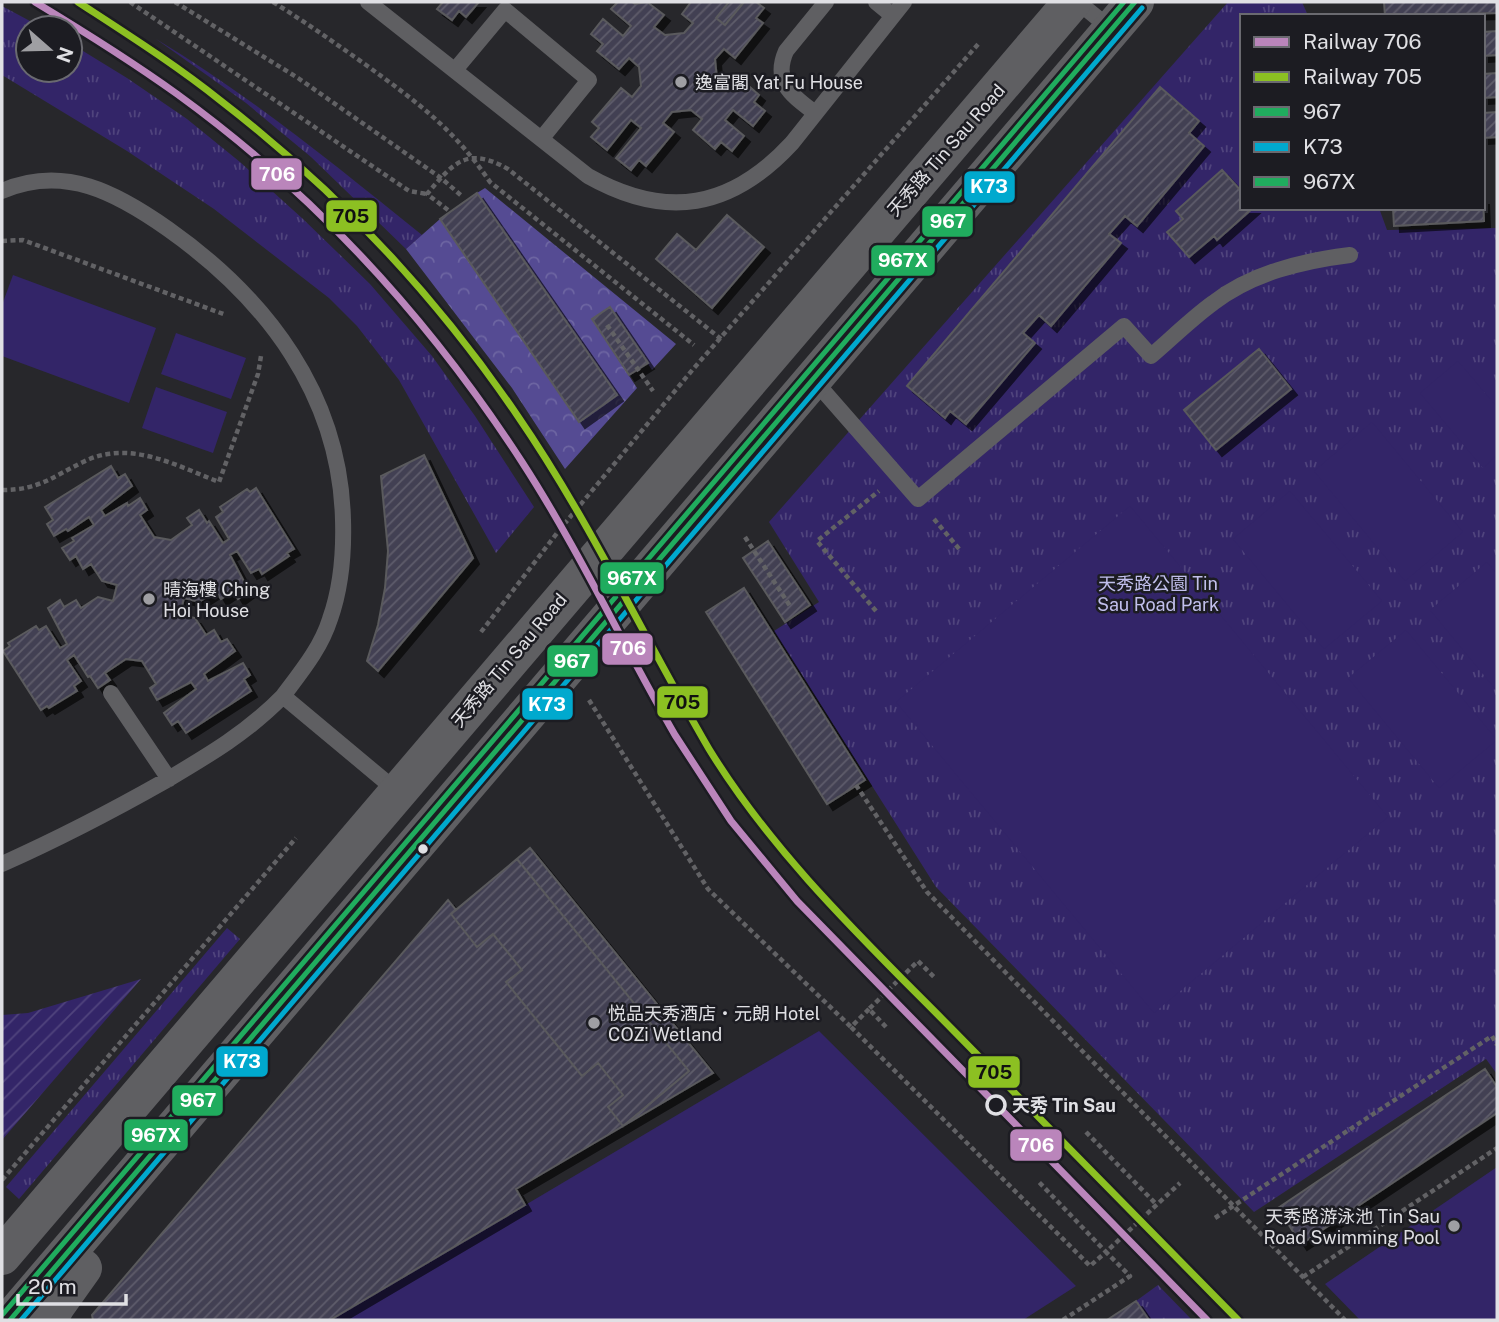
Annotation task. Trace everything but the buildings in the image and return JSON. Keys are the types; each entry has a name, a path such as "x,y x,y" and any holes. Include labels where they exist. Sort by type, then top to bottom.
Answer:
{"street":[{"name":"天秀路 Tin Sau Road","path":"2,1256 1072,2"},
{"path":"10,1320 1123,16"},
{"path":"48,1320 72,1281 122,1222 178,1124"}],"lane":[{"path":"368,2 587,176 612,190 665,202 694,201 722,194 748,182 772,165 905,2"},
{"path":"816,113 785,86 782,60 786,51 826,2"},
{"path":"876,2 894,16"},
{"path":"1078,2 1123,16"},
{"path":"455,70 505,9 589,80 542,138"},
{"path":"2,191 25,183 51,180 77,182 103,190 156,220 218,268 248,298 301,366 317,396 338,463 343,498 344,539 340,580 330,620 317,647 283,695 261,718 237,737 169,779 63,836 2,864"},
{"path":"814,379 918,499 1124,326 1151,356 1214,302 1247,282 1315,259 1350,255"},
{"path":"111,693 169,779"},
{"path":"283,695 398,792"}],"path":[{"path":"130,2 409,191 427,194 448,210"},
{"path":"174,2 298,78 441,178 463,197"},
{"path":"273,2 306,22 424,107 473,157 490,182 694,345"},
{"path":"477,638 561,528 694,368 980,42"},
{"path":"427,194 454,165 473,157 490,159 508,169 721,339"},
{"path":"2,241 23,240 239,320"},
{"path":"607,325 653,391"},
{"path":"2,490 32,487 97,456 124,452 150,456 219,482 258,374 260,348"},
{"path":"876,611 817,541 898,475"},
{"path":"918,499 960,550"},
{"path":"745,537 790,606"},
{"path":"564,670 590,701 708,889 851,1027 1090,1266 1180,1183"},
{"path":"856,785 927,892 1345,1320"},
{"path":"2,1180 296,838"},
{"path":"851,1027 918,961 935,978"},
{"path":"869,1009 886,1027"},
{"path":"1215,1219 1492,1036 1497,1045"},
{"path":"1086,1132 1156,1204"},
{"path":"1303,1277 1497,1148"},
{"path":"1037,1180 1130,1276 1063,1320"}],"green space":[{"name":"天秀路公園 Tin Sau Road Park","path":"1228,2 1302,2 1307,14 1240,14 1240,210 1380,210 1387,230 1497,228 1497,1074 1486,1059 1254,1212 936,887 774,631 819,602 769,522"},
{"path":"2,6 17,14 14,14 14,82 2,75"},
{"path":"156,39 259,108 422,235 406,249 311,157 246,103"},
{"path":"84,52 187,119 240,162 370,284 432,356 534,507 496,553 399,380 357,326 329,298 214,209 127,151 17,84 84,84"},
{"path":"485,188 676,344 652,370 610,307 592,319 637,388 565,469 512,388 406,249 440,219 579,421 617,395 477,193"},
{"path":"13,275 156,328 129,403 2,356 2,305"},
{"path":"176,333 246,358 231,399 161,374"},
{"path":"1458,361 1497,407 1497,455 1483,468 1420,393"},
{"path":"156,387 227,412 213,453 142,428"},
{"path":"1372,422 1463,532 1405,581 1314,471"},
{"path":"1290,491 1382,601 1324,649 1233,539"},
{"path":"1130,506 1388,817 1154,1013 896,702"},
{"path":"1487,562 1497,574 1497,691 1430,610"},
{"path":"1406,630 1497,740 1439,788 1348,678"},
{"path":"227,928 240,939 19,1199 6,1187"},
{"path":"141,979 2,1140 2,1015 28,1013"},
{"path":"819,1031 1076,1286 1023,1320 331,1320"},
{"name":"天秀路游泳池 Tin Sau Road Swimming Pool","path":"1497,1167 1497,1320 1360,1320 1325,1284"},
{"path":"1158,1285 1192,1320 1149,1320 1136,1301"}],"rail line":[{"name":"706","path":"35,2 142,70 228,133 323,217 367,262 449,359 522,462 563,529 675,735 731,821 797,901 1207,1320"},
{"name":"705","path":"78,2 187,75 263,135 343,208 418,287 486,371 544,455 593,538 709,749 762,825 854,930 1238,1320"}],"transit line":[{"name":"967X","path":"3,1314 1124,2"},
{"name":"967","path":"10,1320 1135,2"},
{"name":"K73","path":"21,1320 1142,8"}],"place":[{"name":"逸富閣 Yat Fu House","path":"681,82"},
{"name":"晴海樓 Ching Hoi House","path":"149,599"},
{"name":"悦品天秀酒店‧元朗 Hotel COZi Wetland","path":"594,1023"},
{"name":"天秀 Tin Sau","path":"996,1105"},
{"name":"天秀路游泳池 Tin Sau Road Swimming Pool","path":"1454,1226"}]}
